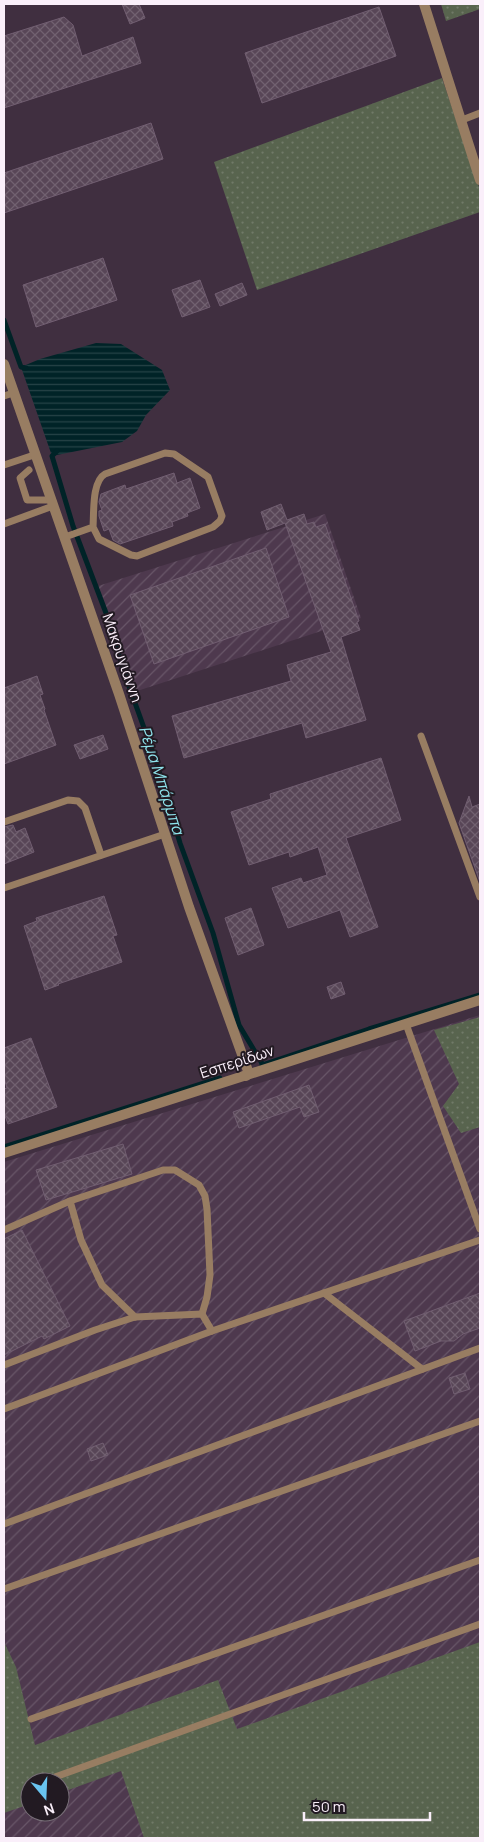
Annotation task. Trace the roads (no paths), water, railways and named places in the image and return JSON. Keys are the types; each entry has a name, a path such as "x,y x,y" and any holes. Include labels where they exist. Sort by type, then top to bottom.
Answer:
{"street":[{"path":"424,4 480,180"},
{"name":"Μακρυγιάννη","path":"4,364 8,394 34,455 65,537 189,907 247,1070 246,1076"},
{"name":"Εσπερίδων","path":"4,1153 480,1000"}],"lane":[{"path":"462,120 480,114"},
{"path":"165,452 174,454 208,477 222,516 220,521 213,527 137,556 131,555 99,539 93,527 99,478 105,474 165,452"},
{"path":"4,466 34,455"},
{"path":"29,470 20,478 28,500 52,503"},
{"path":"4,524 52,503"},
{"path":"65,537 93,527"},
{"path":"421,736 480,897"},
{"path":"4,822 68,800 78,801 84,808 101,855"},
{"path":"4,888 165,834"},
{"path":"406,1024 480,1229"},
{"path":"4,1230 70,1202 167,1169 175,1170 199,1185 206,1202 210,1275 202,1314 212,1331"},
{"path":"70,1202 81,1240 102,1286 135,1317"},
{"path":"4,1409 212,1331 480,1240"},
{"path":"324,1293 422,1370"},
{"path":"4,1365 95,1330 135,1317 202,1314"},
{"path":"4,1524 480,1348"},
{"path":"4,1590 480,1420"},
{"path":"31,1719 480,1560"},
{"path":"66,1772 480,1624"}],"waterway":[{"name":"Ρέμα Μπάρμπα","path":"4,320 21,367 26,368"},
{"name":"Ρέμα Μπάρμπα","path":"57,451 52,456 73,526 106,613 126,678 156,761 180,843 213,933 239,1025 263,1065"},
{"name":"Ρέμα Μπάρμπα","path":"262,1065 369,1029 480,995"},
{"path":"4,1147 220,1078"}]}
